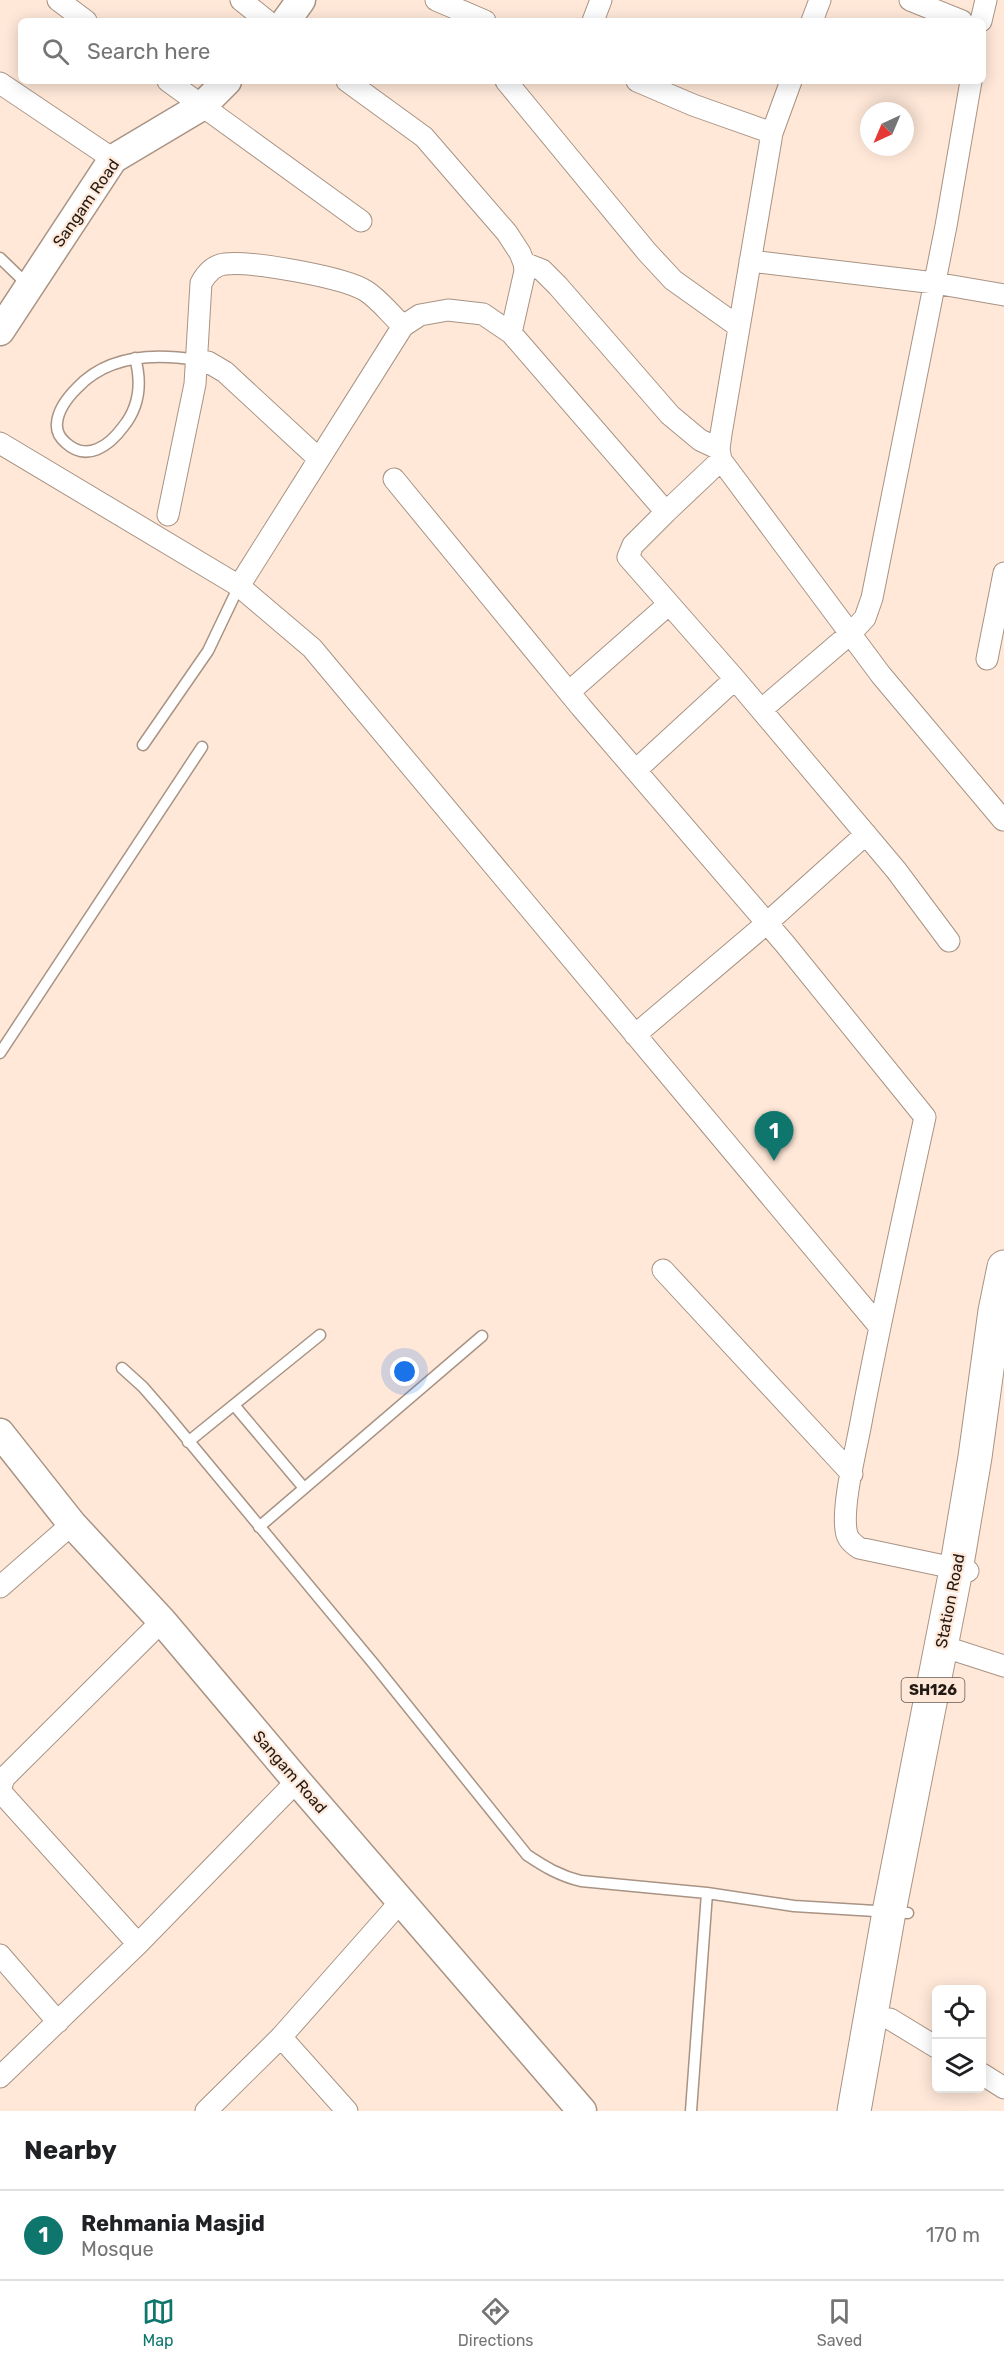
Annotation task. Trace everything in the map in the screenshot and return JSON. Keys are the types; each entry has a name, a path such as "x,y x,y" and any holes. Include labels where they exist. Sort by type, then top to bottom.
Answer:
{"main road":[{"name":"Station Road","path":"962,1570 995,1311 1004,1267"},
{"name":"Station Road","path":"854,2111 899,1913 929,1812 949,1648 962,1570 1004,1363"},
{"name":"Station Road","path":"872,2111 890,2019 899,1913"}],"street":[{"path":"58,0 82,18"},
{"path":"241,0 263,18"},
{"path":"288,18 301,0"},
{"path":"436,0 464,17"},
{"path":"594,18 601,0"},
{"path":"814,18 820,0"},
{"path":"910,0 955,18"},
{"path":"982,18 986,0"},
{"path":"0,83 113,159"},
{"path":"172,84 362,221"},
{"name":"Sangam Road","path":"0,331 113,159 202,106 224,84"},
{"path":"351,84 424,137 507,233 524,262 525,271 511,333"},
{"path":"508,84 647,252 673,280 739,327"},
{"path":"644,84 772,134"},
{"path":"790,84 772,134 720,454 633,545 628,557 866,834 949,941"},
{"path":"761,710 851,633 865,618 872,598 935,283 969,84"},
{"path":"750,261 935,283 1004,295"},
{"path":"524,262 542,270 558,286 670,416 720,454 881,675 1003,820"},
{"path":"168,515 195,384 201,283 206,274 225,264 275,268 349,283 367,292 403,326"},
{"path":"239,586 403,326 420,315 448,310 483,314 511,333 666,512"},
{"path":"196,360 208,362 225,372 319,459"},
{"path":"0,442 239,586 312,648 879,1326"},
{"path":"394,479 568,692 767,922 925,1117 879,1326 845,1522 846,1534 851,1543 859,1548 962,1570"},
{"path":"987,659 1004,573"},
{"path":"568,692 669,604"},
{"path":"636,770 735,679"},
{"path":"634,1035 866,834"},
{"path":"663,1270 852,1474"},
{"name":"Sangam Road","path":"2,1438 72,1524 162,1621 582,2111"},
{"path":"0,1587 72,1524"},
{"path":"138,1944 0,1791 4,1778 162,1621"},
{"path":"949,1648 1004,1666"},
{"path":"0,2077 138,1944 297,1781"},
{"path":"206,2111 281,2037 402,1900"},
{"path":"0,1955 58,2022"},
{"path":"890,2019 932,2045"},
{"path":"281,2037 347,2111"}],"lane":[{"path":"0,258 30,286"},
{"path":"135,358 139,372 140,392 134,410 123,427 106,445 92,452 72,449 58,433 57,423 62,408 87,376 104,366 135,358 154,356 196,360"},
{"path":"143,745 208,651 239,586"},
{"path":"0,1053 201,747"},
{"path":"188,1442 320,1335"},
{"path":"259,1527 482,1336"},
{"path":"122,1368 143,1387 373,1664 527,1855 546,1868 565,1877 581,1881 707,1893 794,1906 899,1913"},
{"path":"234,1405 304,1488"},
{"path":"692,2111 707,1893"}],"place":[{"name":"Rehmania Masjid","path":"774,1161"}]}
